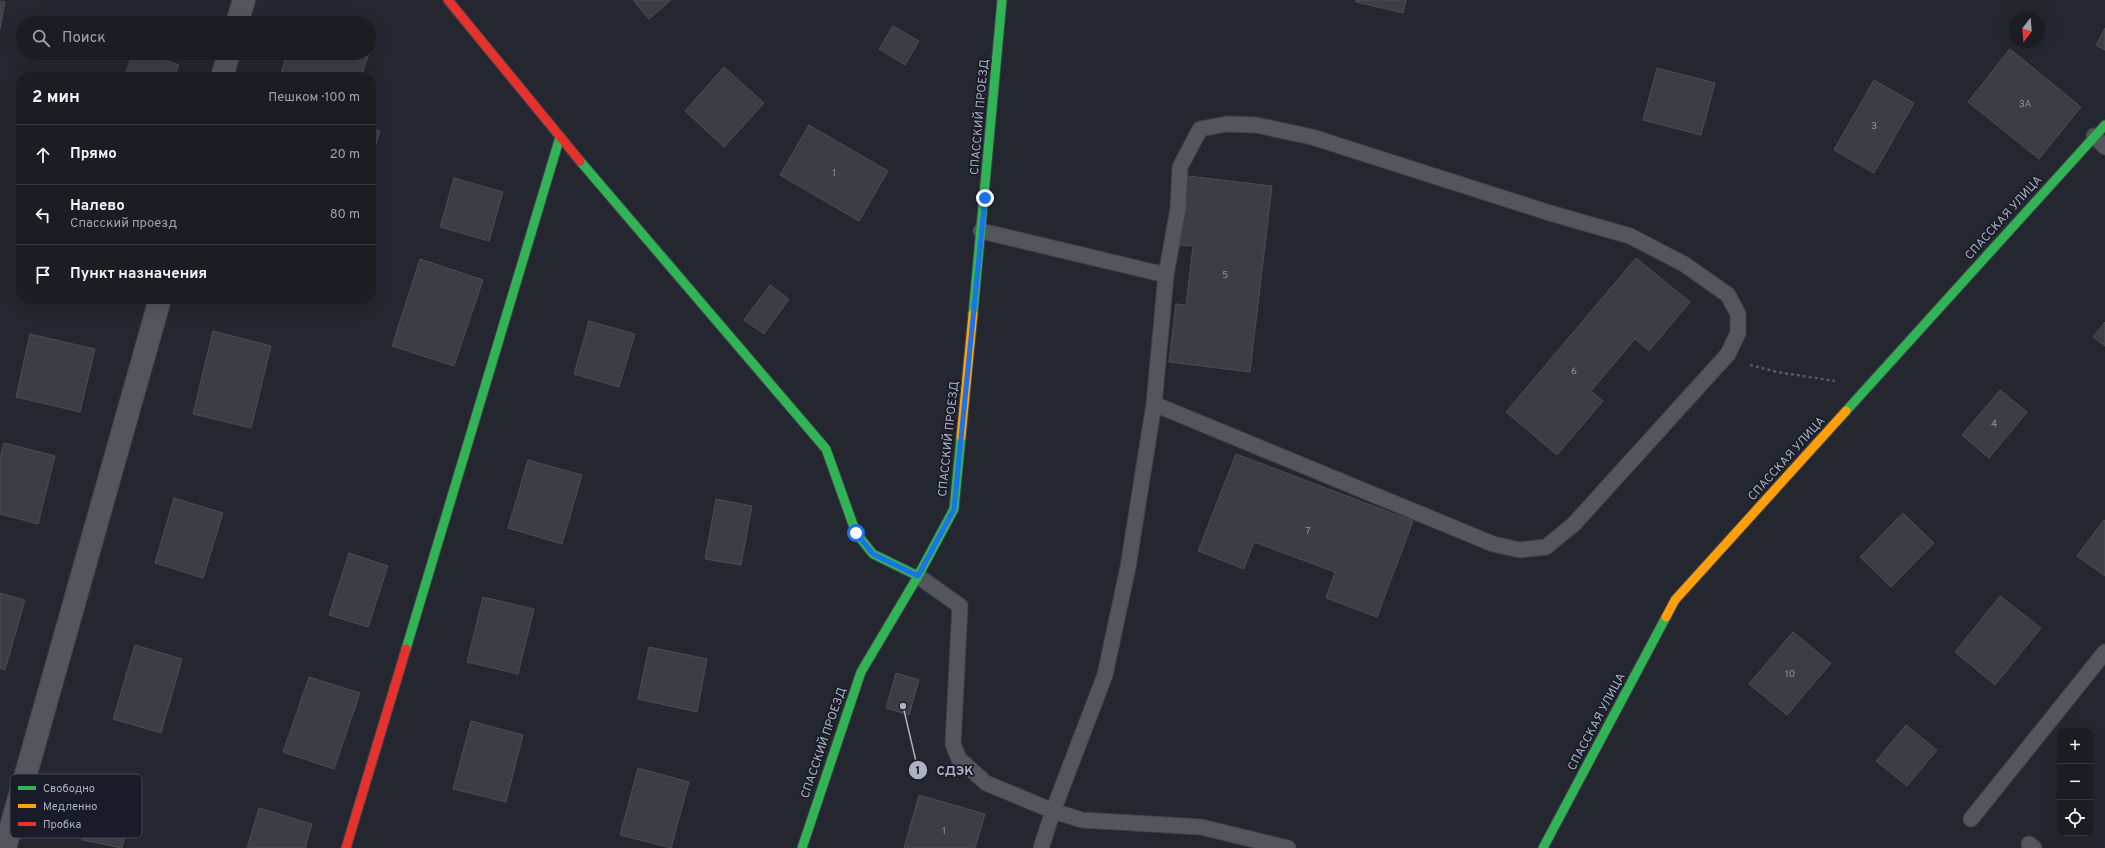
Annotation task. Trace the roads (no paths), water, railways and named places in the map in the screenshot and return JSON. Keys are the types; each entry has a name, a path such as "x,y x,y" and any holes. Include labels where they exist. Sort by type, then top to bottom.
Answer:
{"street":[{"path":"239,16 244,0"},
{"path":"448,0 560,136 826,449 856,533 873,554 918,576"},
{"name":"СПАССКИЙ ПРОЕЗД","path":"802,848 861,672 918,576 954,509 1002,0"},
{"path":"223,72 227,60"},
{"name":"СПАССКАЯ УЛИЦА","path":"1543,848 1675,600 2105,125"},
{"path":"346,848 560,136"},
{"path":"26,774 159,304"},
{"path":"5,848 10,830"}],"lane":[{"path":"1041,848 1053,811 1105,675 1128,568 1154,404 1166,275 1178,209 1180,167 1200,129 1227,124 1256,125 1312,137 1630,236 1684,264 1728,295 1738,314 1738,333 1728,354 1574,524 1546,547 1520,550 1493,544 1154,404"},
{"path":"2094,136 2105,148"},
{"path":"981,230 1166,275"},
{"path":"918,576 960,606 953,744 959,759 986,783 1053,811 1082,820 1200,827 1288,848"},
{"path":"1971,820 2105,652"}],"place":[{"name":"СДЭК","path":"903,706"}]}
